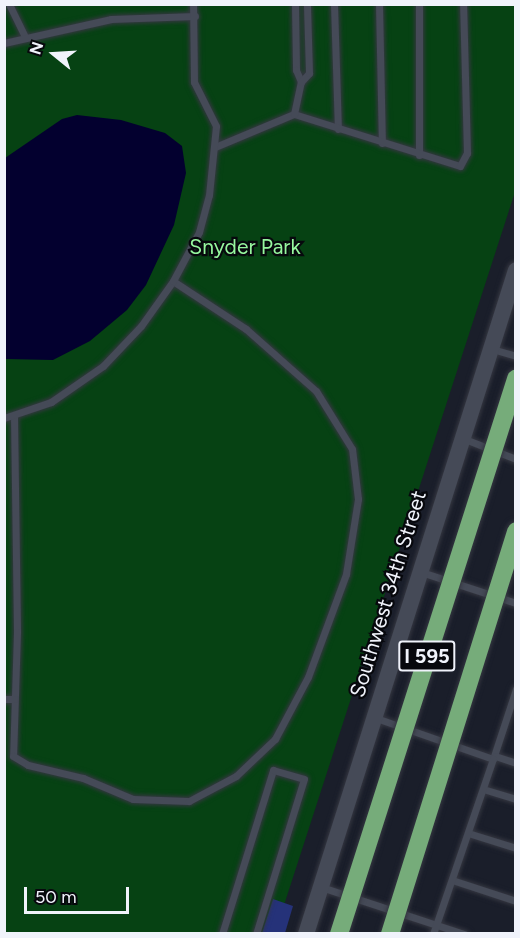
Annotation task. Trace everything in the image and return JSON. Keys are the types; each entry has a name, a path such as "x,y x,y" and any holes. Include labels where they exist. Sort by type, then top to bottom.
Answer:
{"highway":[{"name":"I 595","path":"339,933 516,380"},
{"name":"I 595","path":"390,933 516,531"}],"street":[{"name":"Southwest 34th Street","path":"306,933 516,270"}],"lane":[{"path":"9,4 26,37"},
{"path":"4,418 14,416 76,388 103,366 141,326 173,281 199,232 210,195 216,126 194,82 195,16 193,4"},
{"path":"295,4 296,70 301,82"},
{"path":"294,114 301,82 309,73 307,4"},
{"path":"334,4 338,129"},
{"path":"379,4 382,143"},
{"path":"418,4 419,155"},
{"path":"215,147 294,114 454,166 467,159 463,4"},
{"path":"4,43 111,19 195,16"},
{"path":"14,416 17,600 13,756 28,765 83,778 133,799 189,801 236,776 280,729 308,677 346,574 358,499 352,449 316,391 246,329 173,281"},
{"path":"490,348 516,356"},
{"path":"462,438 516,459"},
{"path":"419,572 516,603"},
{"path":"433,933 516,690"},
{"path":"4,699 14,699"},
{"path":"373,717 494,758 516,763"},
{"path":"222,933 273,770 304,779 256,933"},
{"path":"483,789 516,799"},
{"path":"468,833 516,848"},
{"path":"452,880 516,901"},
{"path":"321,886 464,933"}],"green space":[{"name":"Snyder Park","path":"5,5 515,5 515,192 275,933 5,934"}],"shaded area":[{"path":"77,115 121,120 165,133 182,146 186,173 174,225 146,285 127,310 90,341 53,360 5,359 5,158 62,119"}],"building":[{"path":"273,899 293,906 285,933 262,933"}]}
